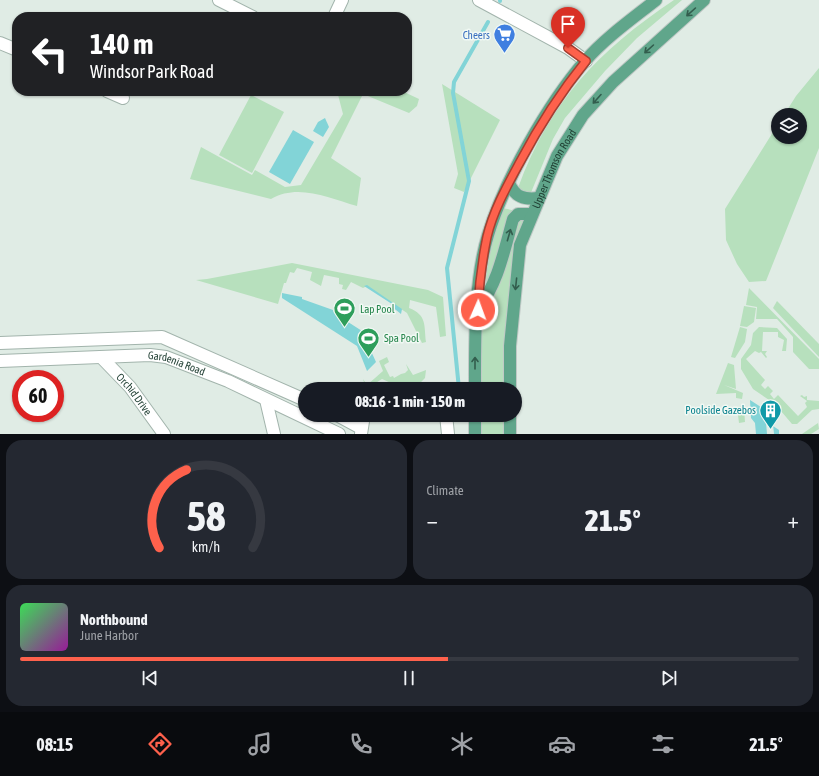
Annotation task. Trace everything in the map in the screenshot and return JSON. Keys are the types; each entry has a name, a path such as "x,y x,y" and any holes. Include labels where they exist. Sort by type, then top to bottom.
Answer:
{"main road":[{"path":"475,382 475,338 479,281 488,236 509,182 559,94 586,61 656,0"},
{"name":"Upper Thomson Road","path":"510,382 510,346 520,245 557,156 583,115 613,82 704,0"},
{"path":"509,182 512,190 519,197 530,199 539,198"},
{"path":"478,310 496,280 513,219 518,214 532,214"},
{"path":"475,422 476,434"},
{"path":"510,422 510,434"}],"street":[{"path":"219,0 243,12"},
{"path":"336,12 342,0"},
{"path":"479,0 568,48 586,61"},
{"path":"0,43 12,48"},
{"path":"118,96 123,98"},
{"name":"Gardenia Road","path":"0,343 162,337 298,397"},
{"name":"Gardenia Road","path":"0,361 150,355 166,357 228,381 339,434"},
{"name":"Orchid Drive","path":"101,357 130,387 164,434"},
{"path":"266,400 274,434"},
{"path":"348,422 361,431"},
{"path":"447,422 448,434"}],"green space":[{"path":"674,0 682,0 637,38 605,71 565,118 553,139 530,195 518,188 545,129 561,104 580,80 622,39"},
{"path":"819,68 819,148 766,281 749,282 737,264 726,240 725,209 771,135 771,144 807,144 807,108 788,108 796,96"},
{"path":"442,84 500,120 464,192 454,188 458,174"},
{"path":"250,96 284,112 252,173 219,155"},
{"path":"338,96 362,96 331,158 361,178 357,206 325,196 303,192 281,194 271,199 190,179 201,147 252,175 255,170 285,187 301,185 343,114"},
{"path":"368,96 412,96 419,99 417,106 409,113"},
{"path":"497,207 532,214 520,245 510,382 475,382 479,281"},
{"path":"292,263 428,290 443,297 446,336 440,337 436,307 410,300 409,308 419,314 424,321 426,342 422,343 407,313 367,286 363,288 351,282 346,290 342,289 343,285 339,284 339,278 324,275 321,286 310,280 312,272 297,268 294,273 290,272 286,283 284,283 278,304 196,280"},
{"path":"749,288 819,359 819,369 809,369 793,352 793,337 777,319 756,319 757,307 746,305"},
{"path":"777,301 819,344 819,357 773,308"},
{"path":"744,306 756,308 754,322 747,327 740,326"},
{"path":"740,327 747,329 745,342 735,358 731,357"},
{"path":"759,327 777,328 787,339 786,351 782,351 784,340 778,337 778,332 763,332 762,351 767,351 765,354 767,357 766,358 761,352 759,353 755,351 746,359 765,380 761,385 765,389 768,386 773,391 770,394 774,399 778,395 798,416 807,407 805,403 807,401 800,396 807,396 807,400 819,401 819,409 812,410 797,424 792,424 775,404 753,389 741,369 741,359 751,345 753,333"},
{"path":"387,357 389,362 384,365 390,377 393,376 394,378 405,373 408,370 406,364 413,375 426,370 425,378 421,382 389,382 382,379 377,382 370,382 383,371 379,361"},
{"path":"728,363 734,365 736,389 724,385 743,393 742,399 736,398 736,393 716,394"},
{"path":"744,406 745,422 739,423 737,407"},
{"path":"475,422 510,422 510,434 475,434"},
{"path":"818,423 819,429 811,434 802,434"}],"water":[{"path":"325,118 329,127 323,137 313,131 318,122"},
{"path":"293,130 314,142 290,184 269,172"},
{"path":"367,285 402,309 401,314 391,306 392,304 364,286"},
{"path":"282,293 302,297 302,299 333,310 334,313 373,338 365,348 368,355 368,352 371,351 376,362 367,371 357,346 282,298"},
{"path":"750,400 772,414 773,426 779,430 779,434 756,434 755,423 751,418"}],"pier":[{"path":"765,410 772,414 774,434 767,434"}],"waterway":[{"path":"458,382 447,268 469,181 453,93 454,82 488,22"}],"place":[{"name":"Cheers","path":"505,54"},
{"name":"Lap Pool","path":"345,328"},
{"name":"Spa Pool","path":"368,358"},
{"name":"Poolside Gazebos","path":"771,430"}],"route":[{"path":"478,310 479,281 488,236 498,207 509,182 559,94 586,61 568,48"}]}
